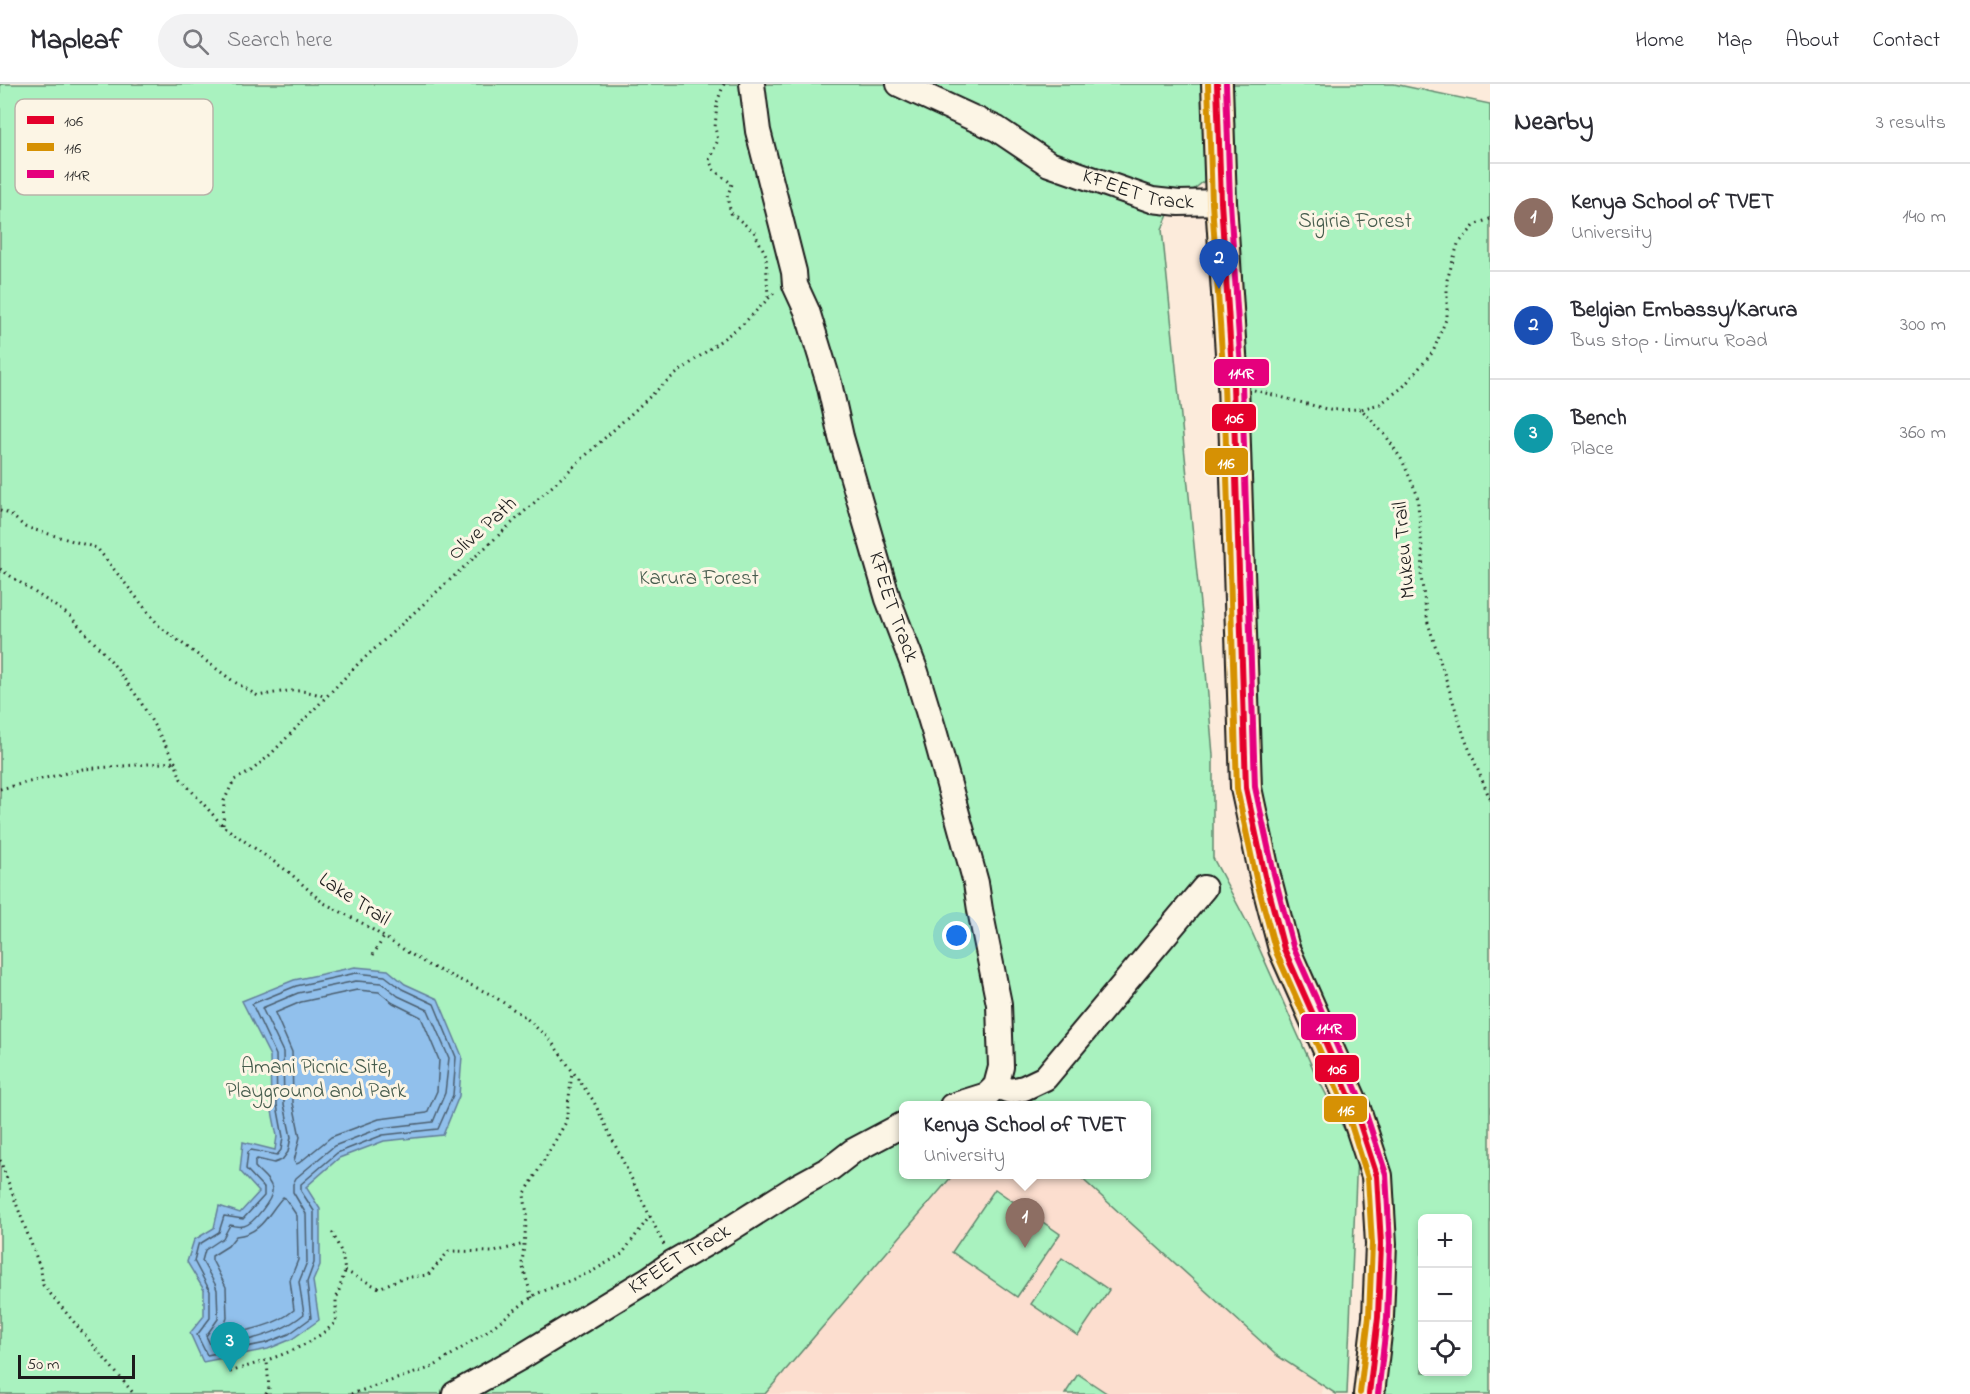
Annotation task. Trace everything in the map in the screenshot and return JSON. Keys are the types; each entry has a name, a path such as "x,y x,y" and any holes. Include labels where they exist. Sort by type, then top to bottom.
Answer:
{"main road":[{"path":"1217,84 1221,202 1233,384 1246,788 1284,949 1355,1109 1377,1176 1381,1244 1378,1317 1368,1391"}],"street":[{"name":"KFEET Track","path":"752,84 758,130 794,272 795,285 807,310 829,382 840,437 888,599 916,672 935,734 976,883 999,1004 1001,1067 996,1086"},
{"name":"KFEET Track","path":"899,84 997,129 1049,164 1059,168 1152,200 1179,203 1221,202"},
{"path":"968,1101 987,1095 996,1086 1011,1091 1024,1088 1045,1078 1204,888"},
{"name":"KFEET Track","path":"455,1394 521,1357 798,1186 831,1168 853,1151 899,1126"}],"path":[{"path":"724,84 717,102 715,128 718,140 709,160 714,170 732,184 727,197 731,213 754,232 766,255 768,299"},
{"path":"1233,384 1330,410 1361,409 1380,404 1403,387 1433,352 1447,317 1447,280 1458,244 1476,224 1490,219"},
{"name":"Olive Path","path":"223,825 224,801 234,780 250,772 271,754 375,649 668,380 743,324 794,272"},
{"name":"Mukeu Trail","path":"1361,409 1386,436 1402,460 1417,494 1423,559 1421,577 1428,623 1464,739 1490,799"},
{"path":"0,511 10,514 25,527 97,548 160,627 232,681 249,691 258,696 291,689 326,697"},
{"name":"Lake Trail","path":"0,569 70,616 111,661 139,699 175,762 181,779 223,825 290,873 322,902 362,923 428,965 492,995 525,1017 551,1041 593,1100 672,1263"},
{"path":"0,789 83,769 175,762"},
{"path":"373,955 384,937"},
{"path":"532,1298 522,1264 527,1215 524,1195 566,1122 572,1071"},
{"path":"0,1160 41,1270 43,1285 134,1394"},
{"path":"351,1394 433,1367 532,1298 591,1272 622,1254 650,1216"},
{"path":"230,1372 298,1349 321,1336 336,1322 336,1300 345,1271 342,1254 331,1229"},
{"path":"345,1271 379,1288 402,1278 428,1275 449,1251 494,1251 524,1244"},
{"path":"266,1394 269,1390 267,1360"}],"shaded area":[{"path":"949,1179 1082,1179 1276,1355 1323,1385 1322,1394 765,1394"}],"green space":[{"name":"Karura Forest","path":"0,84 1204,84 1214,173 1171,208 1162,229 1213,755 1213,858 1251,930 1315,1073 1357,1154 1347,1394 1336,1394 1276,1355 1082,1179 1151,1179 1151,1101 899,1101 899,1179 950,1179 765,1394 0,1394"},
{"name":"Sigiria Forest","path":"1209,84 1394,84 1490,104 1490,1394 1359,1394 1376,1160 1259,865"},
{"path":"995,1189 1060,1234 1017,1297 952,1252"},
{"path":"1062,1258 1109,1290 1078,1336 1031,1304"},
{"path":"1078,1374 1108,1394 1065,1394"}],"water":[{"path":"355,967 388,970 405,984 438,999 462,1056 459,1096 443,1135 384,1141 339,1158 306,1187 320,1209 320,1265 313,1281 319,1320 292,1339 268,1349 203,1362 190,1333 204,1316 204,1290 187,1262 194,1240 214,1228 219,1206 240,1213 259,1192 240,1171 243,1142 275,1150 277,1136 271,1106 270,1056 242,1001 294,980"}],"transit line":[{"name":"116","path":"1208,84 1212,203 1224,384 1237,789 1256,878 1276,952 1347,1112 1368,1178 1372,1244 1369,1316 1360,1393"},
{"name":"106","path":"1217,84 1221,202 1233,384 1246,788 1284,949 1355,1109 1377,1176 1381,1244 1378,1317 1369,1394"},
{"name":"114R","path":"1226,84 1230,202 1242,384 1255,787 1293,946 1363,1105 1386,1174 1390,1244 1387,1318 1378,1394"}],"place":[{"name":"Belgian Embassy/Karura","path":"1219,289"},
{"name":"Kenya School of TVET","path":"1025,1248"},
{"name":"Bench","path":"230,1372"}],"park label":[{"name":"Amani Picnic Site, Playground and Park","path":"316,1080"}]}
